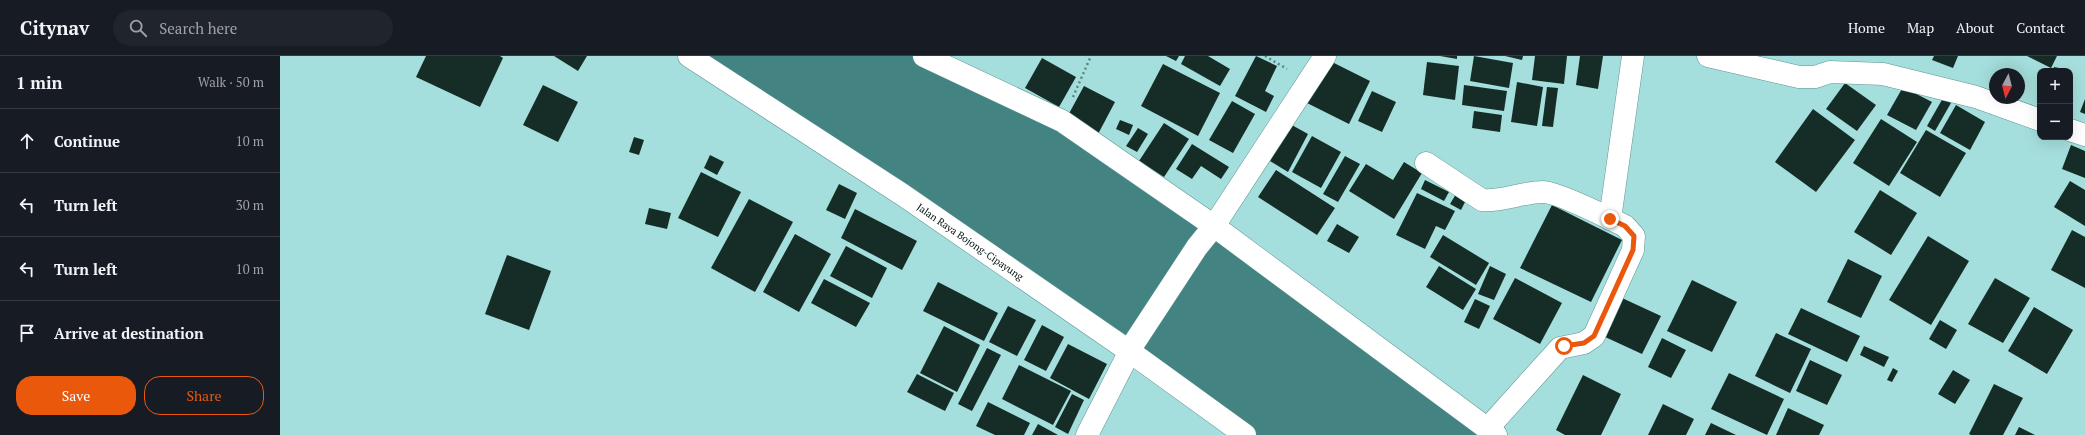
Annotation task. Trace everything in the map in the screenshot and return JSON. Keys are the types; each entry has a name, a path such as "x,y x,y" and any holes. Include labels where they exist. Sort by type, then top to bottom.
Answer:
{"street":[{"name":"Jalan Raya Bojong-Cipayung","path":"689,56 903,195 1131,347 1245,435"},
{"path":"924,56 1062,121 1214,226 1492,431 1560,348 1584,343 1594,336 1633,250 1634,236 1625,226 1553,194 1544,192 1490,201 1482,200 1426,163"},
{"path":"1087,435 1131,347 1197,247 1214,226 1325,56"},
{"path":"1610,219 1633,56"},
{"path":"1708,56 1798,77 1814,77 1830,72 1883,74 1976,98 2037,119"},
{"path":"2073,131 2085,136"}],"path":[{"path":"1062,121 1091,56"}],"water":[{"path":"689,56 924,56 1062,121 1496,435 1245,435"}],"building":[{"path":"426,56 500,56 503,58 480,107 416,77"},
{"path":"554,56 587,56 578,71"},
{"path":"1166,56 1179,56 1176,61"},
{"path":"1185,56 1208,56 1230,69 1220,86 1181,64"},
{"path":"1256,56 1277,66 1265,91 1274,96 1266,112 1235,96"},
{"path":"1440,56 1457,56 1457,59"},
{"path":"1474,56 1513,63 1509,88 1470,81"},
{"path":"1505,56 1523,56 1522,60"},
{"path":"1535,56 1567,56 1564,84 1532,80"},
{"path":"1580,56 1603,56 1598,89 1576,85"},
{"path":"1934,56 1958,56 1953,68 1932,60"},
{"path":"2027,56 2057,56 2051,68"},
{"path":"1042,58 1076,77 1059,107 1025,88"},
{"path":"1328,60 1370,81 1349,124 1307,103"},
{"path":"1427,62 1459,66 1455,100 1423,95"},
{"path":"1163,64 1220,93 1198,136 1141,106"},
{"path":"1517,82 1543,87 1537,126 1511,122"},
{"path":"1845,83 1876,105 1857,131 1826,109"},
{"path":"543,85 578,102 558,142 523,125"},
{"path":"1464,85 1507,91 1504,111 1462,105"},
{"path":"1084,86 1115,102 1097,136 1066,119"},
{"path":"1547,87 1558,88 1553,127 1542,126"},
{"path":"1903,87 1932,102 1916,130 1887,115"},
{"path":"1372,91 1396,102 1382,132 1358,121"},
{"path":"1943,98 1951,103 1935,131 1927,126"},
{"path":"2085,99 2085,114 2080,112"},
{"path":"1232,101 1255,114 1233,153 1209,140"},
{"path":"1956,105 1985,122 1970,150 1940,133"},
{"path":"1813,109 1855,140 1816,192 1775,162"},
{"path":"1474,111 1502,115 1500,132 1472,128"},
{"path":"1881,119 1917,142 1889,186 1853,163"},
{"path":"1120,120 1133,125 1129,135 1116,129"},
{"path":"1164,123 1189,139 1164,177 1139,161"},
{"path":"1290,124 1308,134 1288,172 1270,161"},
{"path":"1138,128 1148,134 1137,152 1126,146"},
{"path":"1926,130 1966,153 1940,197 1900,173"},
{"path":"1312,136 1341,152 1321,188 1292,172"},
{"path":"634,137 644,140 639,155 629,152"},
{"path":"1192,144 1229,167 1221,179 1201,166 1192,179 1176,169"},
{"path":"2071,145 2085,151 2085,178 2062,169"},
{"path":"710,155 724,162 717,175 704,168"},
{"path":"1345,156 1360,164 1338,202 1323,194"},
{"path":"1404,162 1422,173 1394,219 1349,191 1366,164 1393,180"},
{"path":"1276,170 1335,208 1317,235 1258,197"},
{"path":"701,172 741,192 718,237 678,218"},
{"path":"1425,180 1449,192 1444,201 1421,189"},
{"path":"2070,181 2085,190 2085,226 2054,207"},
{"path":"839,184 857,193 845,219 826,210"},
{"path":"1880,190 1917,213 1891,255 1854,232"},
{"path":"1417,193 1455,211 1445,230 1436,226 1425,249 1396,235"},
{"path":"1456,194 1466,200 1461,210 1450,204"},
{"path":"749,199 793,222 755,292 711,268"},
{"path":"1552,205 1622,240 1591,302 1520,268"},
{"path":"649,208 671,213 667,229 645,224"},
{"path":"855,209 917,241 902,270 841,238"},
{"path":"1337,224 1359,237 1349,253 1327,241"},
{"path":"2072,230 2085,237 2085,288 2051,270"},
{"path":"795,234 831,254 799,312 763,292"},
{"path":"1443,235 1489,263 1476,285 1430,257"},
{"path":"1928,236 1969,261 1931,325 1889,300"},
{"path":"846,246 887,268 872,298 830,276"},
{"path":"507,255 551,271 529,330 485,314"},
{"path":"1848,259 1882,276 1861,318 1827,302"},
{"path":"1439,266 1476,289 1463,310 1426,287"},
{"path":"1490,266 1506,274 1494,300 1478,294"},
{"path":"1515,278 1562,303 1540,344 1493,319"},
{"path":"1995,278 2030,298 2003,343 1968,324"},
{"path":"824,279 870,303 856,327 811,303"},
{"path":"1692,280 1737,302 1712,352 1667,331"},
{"path":"938,282 998,313 984,341 923,311"},
{"path":"1622,298 1661,316 1642,354 1603,336"},
{"path":"1475,299 1490,306 1479,329 1464,322"},
{"path":"1008,306 1036,320 1017,356 989,342"},
{"path":"2034,307 2073,330 2047,374 2008,351"},
{"path":"1801,308 1860,336 1847,362 1788,334"},
{"path":"1940,320 1957,330 1946,349 1929,339"},
{"path":"1042,325 1064,337 1046,371 1024,360"},
{"path":"944,326 980,345 957,392 920,373"},
{"path":"1776,333 1811,349 1790,393 1755,376"},
{"path":"1662,338 1686,350 1671,378 1648,367"},
{"path":"1068,344 1107,364 1089,399 1050,378"},
{"path":"1864,346 1889,357 1884,367 1860,355"},
{"path":"987,348 1001,355 972,411 958,404"},
{"path":"1810,360 1842,375 1827,405 1796,391"},
{"path":"1019,365 1071,391 1053,425 1002,399"},
{"path":"1893,368 1898,371 1892,382 1887,380"},
{"path":"1953,370 1970,380 1955,404 1938,394"},
{"path":"1729,373 1784,399 1767,435 1711,409"},
{"path":"917,374 954,393 945,411 907,392"},
{"path":"1583,375 1621,394 1601,435 1565,435 1556,430"},
{"path":"1994,384 2023,398 2003,435 1971,435 1969,434"},
{"path":"1072,394 1084,400 1068,434 1055,427"},
{"path":"988,402 1030,423 1024,435 995,435 976,426"},
{"path":"1663,404 1694,419 1686,435 1648,435"},
{"path":"1788,408 1824,425 1819,435 1776,435"},
{"path":"1711,423 1736,435 1705,435"},
{"path":"1038,424 1058,435 1032,435"},
{"path":"2019,427 2035,435 2015,435"}],"route":[{"path":"1564,346 1569,344 1584,343 1591,340 1594,336 1633,250 1634,236 1625,226 1610,219"}]}
